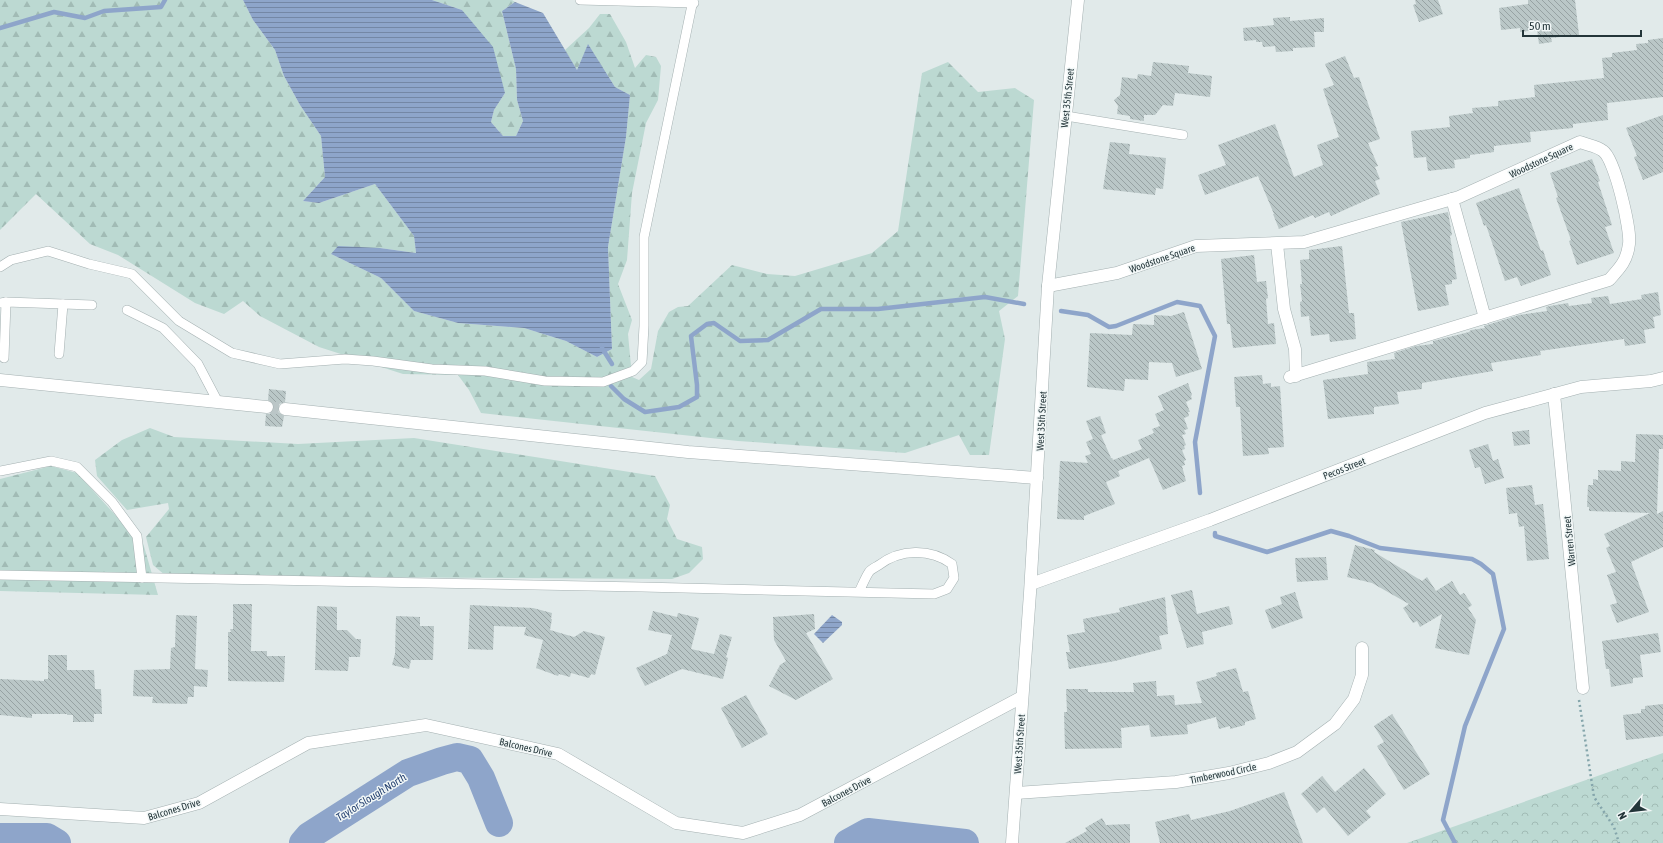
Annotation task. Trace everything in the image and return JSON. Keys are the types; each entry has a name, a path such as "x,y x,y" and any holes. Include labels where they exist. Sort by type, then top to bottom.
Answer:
{"street":[{"name":"West 35th Street","path":"1012,843 1031,584 1048,286 1078,0"},
{"name":"Woodstone Square","path":"1048,286 1117,273 1196,246 1304,242 1459,197 1580,142 1604,151 1614,167 1622,198 1629,243 1623,266 1609,280 1293,376 1295,349 1284,309 1277,244"},
{"path":"1452,199 1485,318"},
{"name":"Pecos Street","path":"1031,584 1210,520 1486,413 1581,387 1651,381 1663,378"},
{"path":"0,380 267,407"},
{"name":"Warren Street","path":"1554,394 1583,688"},
{"path":"285,409 688,452 1037,478"},
{"name":"Timberwood Circle","path":"1016,794 1176,782 1229,773 1269,763 1297,752 1335,724 1354,699 1362,675 1362,648"},
{"name":"Balcones Drive","path":"0,809 144,818 199,803 308,743 426,725 558,754 676,823 744,833 800,815 1022,697"}],"lane":[{"path":"0,267 11,260 48,251 90,264 132,274 179,321 232,353 280,364 345,359 432,369 485,370 545,381 603,382 633,371 642,362 644,326 644,238 693,1 580,0"},
{"path":"1066,116 1183,135"},
{"path":"4,358 3,303 92,305"},
{"path":"59,354 63,304"},
{"path":"127,310 163,328 198,364 218,402"},
{"path":"0,471 51,461 77,467 112,502 137,536 142,578"},
{"path":"0,575 934,594 947,589 954,578 952,564 943,558 919,552 900,554 885,560 869,572 859,592"}],"path":[{"path":"1583,688 1578,696 1594,796 1614,827 1619,843"}],"green space":[{"path":"0,0 243,0 253,20 275,50 284,76 300,105 321,136 325,177 303,201 319,203 375,184 414,236 416,253 380,248 331,254 381,278 414,311 458,323 524,328 566,341 597,357 612,349 608,247 626,137 630,95 615,87 588,45 577,70 565,50 589,28 600,14 610,14 626,42 635,68 646,55 656,57 661,66 658,100 646,123 632,193 627,260 618,284 632,320 628,334 632,377 639,380 651,369 658,331 669,312 678,307 688,306 732,265 767,274 795,276 872,253 898,231 922,73 948,62 978,92 1015,88 1034,100 1018,296 999,311 1005,339 989,455 970,455 959,435 905,453 738,441 481,413 469,390 458,375 403,374 319,347 260,316 243,301 224,314 195,303 118,255 90,244 36,194 0,230"},
{"path":"432,0 512,0 515,2 502,11 516,69 517,100 523,121 516,136 503,136 491,122 494,110 505,93 462,10"},
{"path":"150,428 174,437 298,444 414,438 655,476 670,505 667,519 677,539 702,547 703,559 689,573 672,579 166,576 153,565 146,537 169,509 168,503 127,510 97,476 95,460 122,440"},
{"path":"51,466 77,473 118,518 134,539 143,543 158,595 0,591 0,479"},
{"path":"1663,753 1663,843 1407,843"}],"water":[{"path":"243,0 432,0 462,10 493,47 505,93 494,110 491,122 503,136 516,136 523,121 517,100 516,69 502,11 515,2 543,13 577,70 588,44 615,87 630,95 626,137 608,247 612,349 597,357 566,341 524,328 458,323 414,311 381,278 331,254 338,246 380,248 416,253 414,236 375,184 319,203 303,201 325,177 321,136 300,105 284,76 275,50 253,20"},
{"path":"832,615 842,622 842,625 823,643 814,634"}],"building":[{"path":"1415,0 1438,0 1443,14 1419,22 1413,5 1416,4"},
{"path":"1528,0 1575,0 1579,35 1551,38 1552,42 1539,44 1537,30 1520,32 1520,28 1501,30 1499,8 1528,4"},
{"path":"1290,17 1290,21 1324,18 1324,32 1314,32 1315,47 1293,48 1293,51 1276,52 1275,46 1263,47 1262,42 1256,42 1256,40 1244,41 1243,28 1274,25 1273,18"},
{"path":"1663,38 1663,97 1607,103 1608,120 1573,124 1573,128 1530,132 1531,142 1494,146 1494,152 1470,155 1470,158 1454,160 1455,168 1428,171 1426,157 1414,158 1411,131 1450,127 1449,116 1473,113 1472,108 1498,106 1498,101 1535,97 1534,85 1604,78 1602,58 1612,57 1612,53 1637,50 1636,44 1648,43 1648,40"},
{"path":"1345,56 1354,78 1359,77 1380,139 1368,143 1378,166 1375,167 1380,179 1375,181 1380,194 1331,216 1329,212 1315,218 1313,215 1279,229 1258,176 1205,195 1198,175 1226,165 1218,145 1275,124 1294,177 1323,165 1317,145 1339,137 1323,89 1334,85 1325,64"},
{"path":"1153,62 1189,66 1188,73 1212,76 1210,97 1175,93 1173,106 1163,105 1155,115 1144,115 1144,121 1130,119 1130,116 1117,114 1118,106 1114,100 1120,95 1122,77 1137,79 1138,74 1151,76"},
{"path":"1663,115 1663,172 1643,180 1634,157 1637,156 1626,128"},
{"path":"1110,142 1130,144 1129,154 1166,158 1163,189 1156,188 1155,195 1103,189"},
{"path":"1592,159 1600,181 1598,182 1612,225 1605,227 1614,253 1577,265 1569,241 1571,240 1556,198 1558,197 1550,173"},
{"path":"1519,188 1551,275 1521,286 1517,277 1505,281 1486,225 1484,226 1476,203"},
{"path":"1448,212 1452,235 1450,236 1457,279 1452,280 1452,284 1445,285 1449,305 1418,311 1401,222"},
{"path":"1342,246 1349,313 1354,313 1356,339 1330,342 1329,334 1311,336 1309,316 1301,317 1300,302 1302,301 1300,284 1302,284 1300,260 1309,259 1309,250"},
{"path":"1254,255 1257,282 1266,281 1268,298 1266,299 1268,324 1274,323 1276,344 1233,348 1230,324 1227,324 1221,259"},
{"path":"1658,292 1661,315 1653,317 1655,328 1644,330 1646,343 1625,346 1624,339 1540,351 1541,355 1491,363 1493,371 1422,383 1422,389 1397,392 1399,404 1374,407 1374,414 1328,419 1323,380 1368,374 1367,362 1395,359 1394,353 1416,346 1433,344 1433,341 1469,332 1471,330 1485,328 1484,326 1519,315 1547,311 1546,307 1550,306 1568,303 1569,306 1592,303 1591,298 1608,296 1610,304 1642,299 1641,295"},
{"path":"1184,312 1202,369 1176,377 1172,363 1149,362 1148,380 1125,379 1124,391 1087,387 1090,333 1132,335 1133,324 1154,325 1154,315 1171,316"},
{"path":"1262,375 1263,384 1271,383 1271,387 1280,386 1284,447 1268,448 1269,454 1243,456 1240,407 1236,407 1234,377"},
{"path":"1188,383 1192,399 1186,402 1190,412 1188,412 1189,416 1184,418 1188,429 1184,430 1186,434 1182,435 1186,445 1184,446 1185,449 1182,450 1186,460 1184,461 1185,465 1182,466 1186,481 1163,490 1149,458 1118,471 1120,476 1106,482 1115,504 1084,516 1084,520 1057,519 1060,461 1088,463 1085,456 1091,454 1086,442 1101,435 1113,460 1142,449 1138,440 1154,433 1152,429 1160,426 1155,414 1164,410 1158,396"},
{"path":"269,389 286,391 285,402 279,404 278,408 278,412 284,416 282,427 265,426 266,414 270,414 274,408 274,404 268,400"},
{"path":"1100,416 1106,433 1093,439 1086,421"},
{"path":"1529,430 1530,444 1514,446 1512,432"},
{"path":"1636,434 1663,435 1663,449 1659,449 1657,514 1663,511 1663,547 1631,562 1649,612 1617,623 1610,605 1617,603 1607,575 1616,572 1606,548 1610,546 1604,534 1650,513 1589,511 1589,507 1587,507 1588,485 1593,485 1593,479 1598,480 1598,470 1621,471 1621,461 1635,462"},
{"path":"1488,444 1493,461 1498,459 1504,478 1485,484 1480,467 1475,468 1469,450"},
{"path":"1532,485 1535,505 1543,504 1549,559 1527,561 1524,526 1519,527 1517,513 1509,514 1506,488"},
{"path":"1355,545 1375,550 1374,552 1422,581 1427,577 1436,591 1452,581 1460,595 1464,593 1472,605 1468,608 1476,620 1469,655 1435,648 1442,614 1420,627 1417,621 1413,623 1403,608 1409,604 1372,583 1347,577"},
{"path":"1326,557 1328,580 1297,582 1295,558"},
{"path":"1192,590 1197,614 1229,606 1233,624 1202,632 1204,644 1187,648 1171,595"},
{"path":"1295,592 1303,618 1272,629 1265,610 1282,604 1280,597"},
{"path":"1165,597 1168,634 1159,636 1162,649 1115,661 1069,669 1066,652 1070,652 1067,635 1085,632 1083,619 1120,612 1119,608"},
{"path":"233,604 252,604 251,651 267,651 267,656 285,656 284,682 228,681 228,632 231,632 230,629 233,629"},
{"path":"470,605 533,608 552,613 550,630 574,637 584,631 605,637 595,675 591,674 589,678 571,673 570,677 559,674 558,676 536,668 543,640 524,635 526,627 494,626 493,650 468,649"},
{"path":"317,606 337,607 337,630 347,630 356,639 361,639 360,657 349,657 348,671 315,670"},
{"path":"653,611 677,617 678,613 699,618 691,649 714,654 720,634 732,637 726,657 728,658 723,679 682,669 645,686 636,668 667,654 672,635 648,630"},
{"path":"814,614 815,629 806,633 833,679 796,700 769,686 780,665 786,661 774,640 773,617"},
{"path":"176,615 197,616 195,669 208,670 207,687 194,686 194,697 188,697 187,704 152,703 153,697 133,696 134,670 170,669 171,648 175,647"},
{"path":"396,616 420,617 420,626 434,626 433,660 411,660 409,669 392,665 395,654"},
{"path":"1658,633 1661,652 1640,655 1643,677 1633,678 1633,683 1611,687 1609,669 1606,669 1602,641"},
{"path":"48,655 67,655 67,670 94,670 95,689 101,689 102,714 94,714 94,722 73,722 73,715 67,714 32,714 32,718 0,715 0,679 44,681 44,679 48,679"},
{"path":"1236,668 1243,692 1248,691 1256,719 1245,722 1245,725 1230,729 1230,726 1219,729 1216,717 1187,725 1188,734 1151,737 1149,725 1121,728 1122,748 1065,749 1064,712 1067,712 1066,689 1088,689 1088,692 1134,692 1133,683 1156,681 1157,696 1174,695 1175,705 1202,703 1196,682 1217,676 1216,673"},
{"path":"746,695 768,734 742,748 721,708"},
{"path":"1663,704 1663,736 1626,740 1623,715 1641,713 1641,709 1645,709 1645,706"},
{"path":"1392,714 1430,774 1404,790 1377,746 1384,742 1374,726"},
{"path":"1364,768 1386,794 1366,811 1371,817 1348,836 1324,807 1317,813 1301,794 1322,776 1335,792"},
{"path":"1284,792 1303,843 1160,843 1155,822 1189,814 1191,820 1230,811"},
{"path":"1102,818 1106,825 1130,824 1130,843 1065,843 1087,831 1085,828"}],"waterway":[{"path":"0,28 54,12 85,18 104,11 161,7 165,0"},
{"path":"611,386 624,399 645,412 679,407 697,397 691,336 707,324 714,323 740,341 768,340 821,309 878,309 985,297 1024,304"},
{"path":"1061,311 1088,315 1109,327 1116,326 1177,302 1200,306 1215,336 1195,442 1200,493"},
{"path":"602,348 612,364"},
{"path":"1215,533 1215,536 1267,552 1331,531 1380,548 1472,559 1493,574 1504,629 1465,726 1443,820 1455,843"},
{"name":"Taylor Slough North","path":"303,843 309,836 408,773 457,757 470,760 481,778 499,823"},
{"name":"Taylor Slough North","path":"848,843 868,832 965,843"},
{"name":"Taylor Slough North","path":"0,837 47,837 57,843"}],"tunnel":[{"path":"267,407 285,409"}]}
